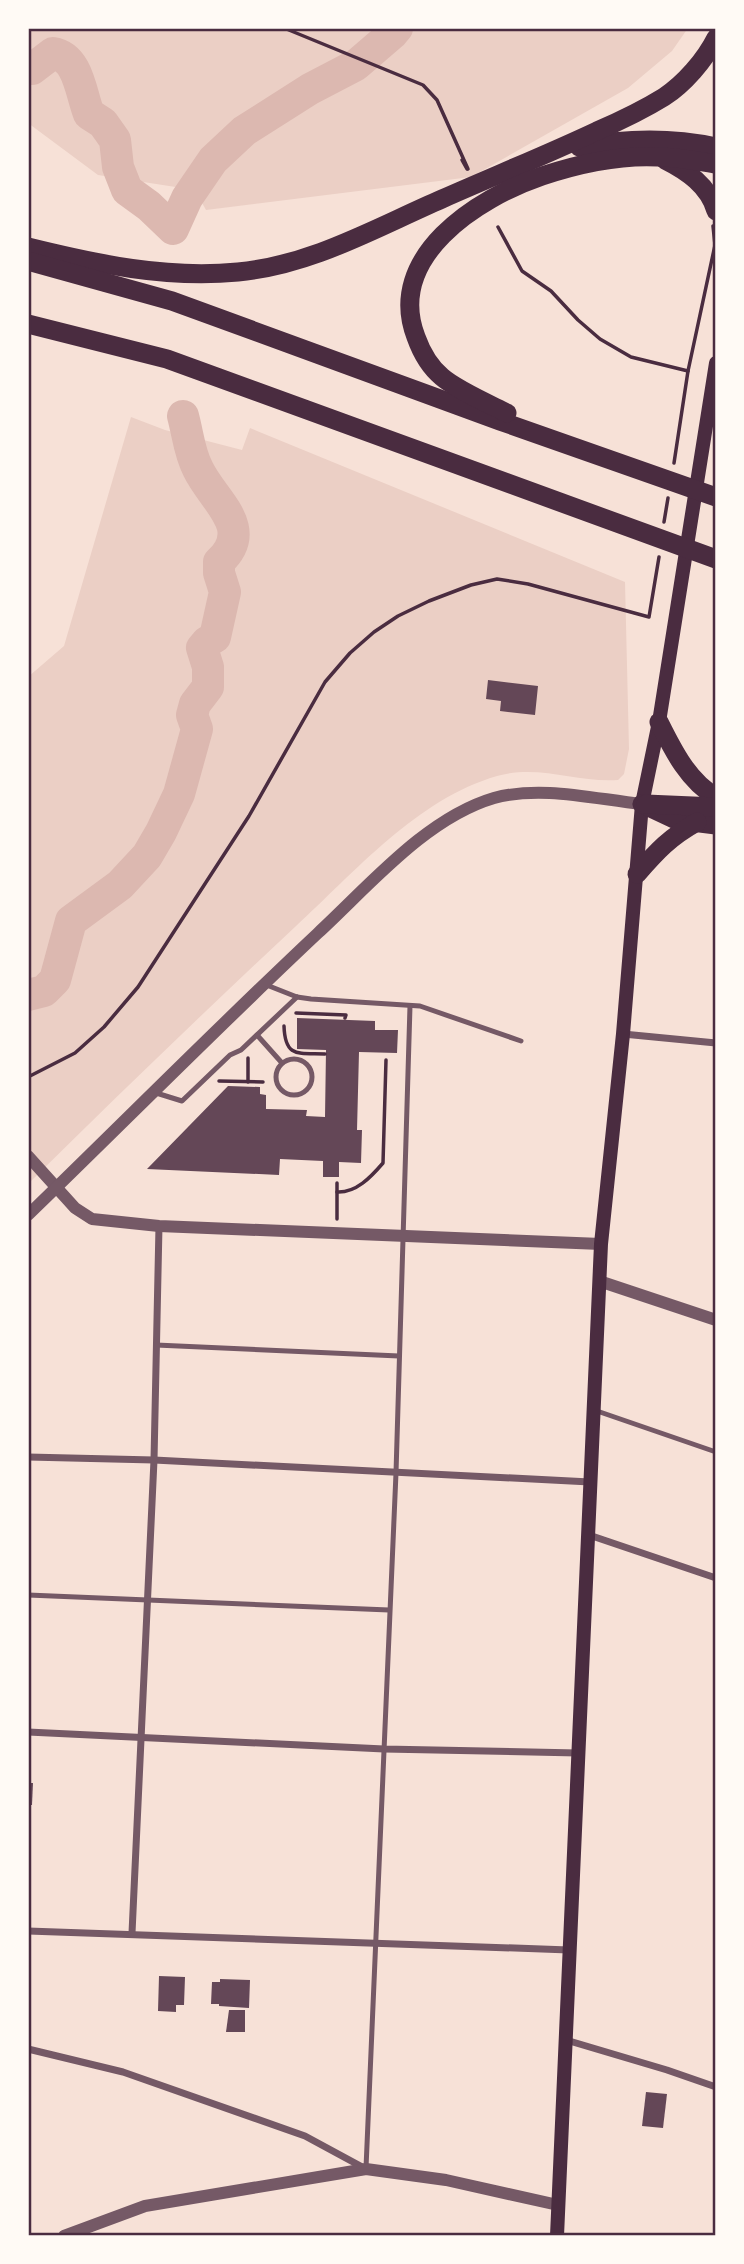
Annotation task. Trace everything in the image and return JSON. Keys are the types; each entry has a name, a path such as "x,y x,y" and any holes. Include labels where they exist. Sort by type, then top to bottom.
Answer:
{"highway":[{"path":"28,247 96,264 158,273 236,273 265,269 324,252 551,153 666,96 691,73 716,38"},
{"path":"551,153 598,143 642,138 682,140 716,147"},
{"path":"658,157 682,169 697,182 708,194 716,211"},
{"path":"587,451 441,377 422,353 411,326 408,298 414,277 425,253 452,227 490,200 541,176 622,158 658,157 716,164"},
{"path":"28,261 172,301 716,497"},
{"path":"28,324 167,359 716,559"},
{"path":"659,722 686,770 708,793 716,797"},
{"path":"642,804 716,807"},
{"path":"642,804 676,820 706,823"},
{"path":"637,874 674,835 706,823"}],"main road":[{"path":"557,2236 601,1244 642,804 659,722 712,402 716,363"}],"street":[{"path":"28,1214 264,984 402,855 441,823 467,808 510,795 543,792 642,804"},
{"path":"622,1034 716,1043"},
{"path":"28,1156 75,1208 92,1219 159,1226 601,1244"},
{"path":"132,1933 154,1460 159,1226"},
{"path":"599,1281 716,1320"},
{"path":"28,1457 154,1460 590,1482"},
{"path":"588,1535 716,1578"},
{"path":"28,1732 384,1749 578,1753"},
{"path":"28,1931 570,1950"},
{"path":"566,2040 716,2087"},
{"path":"28,2049 123,2072 305,2136 366,2169"},
{"path":"64,2236 145,2206 366,2169 446,2180 558,2205"}],"lane":[{"path":"264,984 296,997 420,1006 521,1041"},
{"path":"152,1092 182,1101 296,997"},
{"path":"366,2169 396,1473 410,1006"},
{"path":"257,1035 282,1063"},
{"path":"297,1060 308,1065 311,1086 299,1095 285,1093 276,1082 277,1069 282,1063 297,1060"},
{"path":"156,1345 399,1356"},
{"path":"593,1410 716,1452"},
{"path":"28,1595 389,1610"}],"path":[{"path":"284,28 423,85 437,100 471,177 462,160"},
{"path":"498,227 522,271 551,291 600,339 631,357 688,371"},
{"path":"673,467 688,371 711,255"},
{"path":"662,535 669,494"},
{"path":"28,1077 75,1053 104,1027 138,987 249,816 325,682 350,653 374,632 398,616 429,601 471,585 497,579 528,584 649,617 660,549"},
{"path":"292,1015 346,1015 345,1018"},
{"path":"285,1022 285,1043 290,1049 297,1053 324,1054"},
{"path":"248,1058 248,1082"},
{"path":"337,1192 356,1189 383,1163 386,1060"},
{"path":"216,1081 263,1082"},
{"path":"337,1183 337,1234"}],"shaded area":[{"path":"28,28 688,28 672,51 628,88 471,177 206,210 195,190 98,175 28,123"},
{"path":"131,417 165,430 242,450 250,428 625,582 629,749 624,774 618,780 528,772 497,776 468,787 414,819 364,861 28,1184 28,677 64,646"}],"building":[{"path":"488,680 538,686 535,715 500,711 501,701 486,699"},
{"path":"297,1018 375,1021 375,1030 398,1030 397,1053 359,1052 357,1130 362,1130 361,1163 339,1162 339,1177 323,1177 323,1161 280,1159 279,1175 147,1169 228,1086 260,1087 260,1094 266,1095 266,1109 307,1110 306,1116 325,1117 326,1050 297,1049"},
{"path":"28,1783 33,1783 32,1805 28,1805"},
{"path":"159,1976 185,1977 184,2005 176,2005 176,2012 158,2011"},
{"path":"220,1979 250,1980 249,2008 211,2004 212,1982 220,1982"},
{"path":"229,2010 245,2010 245,2032 226,2032"},
{"path":"646,2092 667,2094 663,2128 642,2126"}],"waterway":[{"path":"28,69 32,69 53,53 68,62 78,78 89,114 103,123 115,140 118,167 127,190 173,229 187,198 213,160 244,131 310,89 356,65 397,28"},
{"path":"28,995 44,991 55,980 71,921 120,885 147,856 179,794 197,729 192,715 195,704 208,687 208,667 202,648 215,637 225,592 219,573 219,562 229,550 233,526 195,463 183,416"}]}
